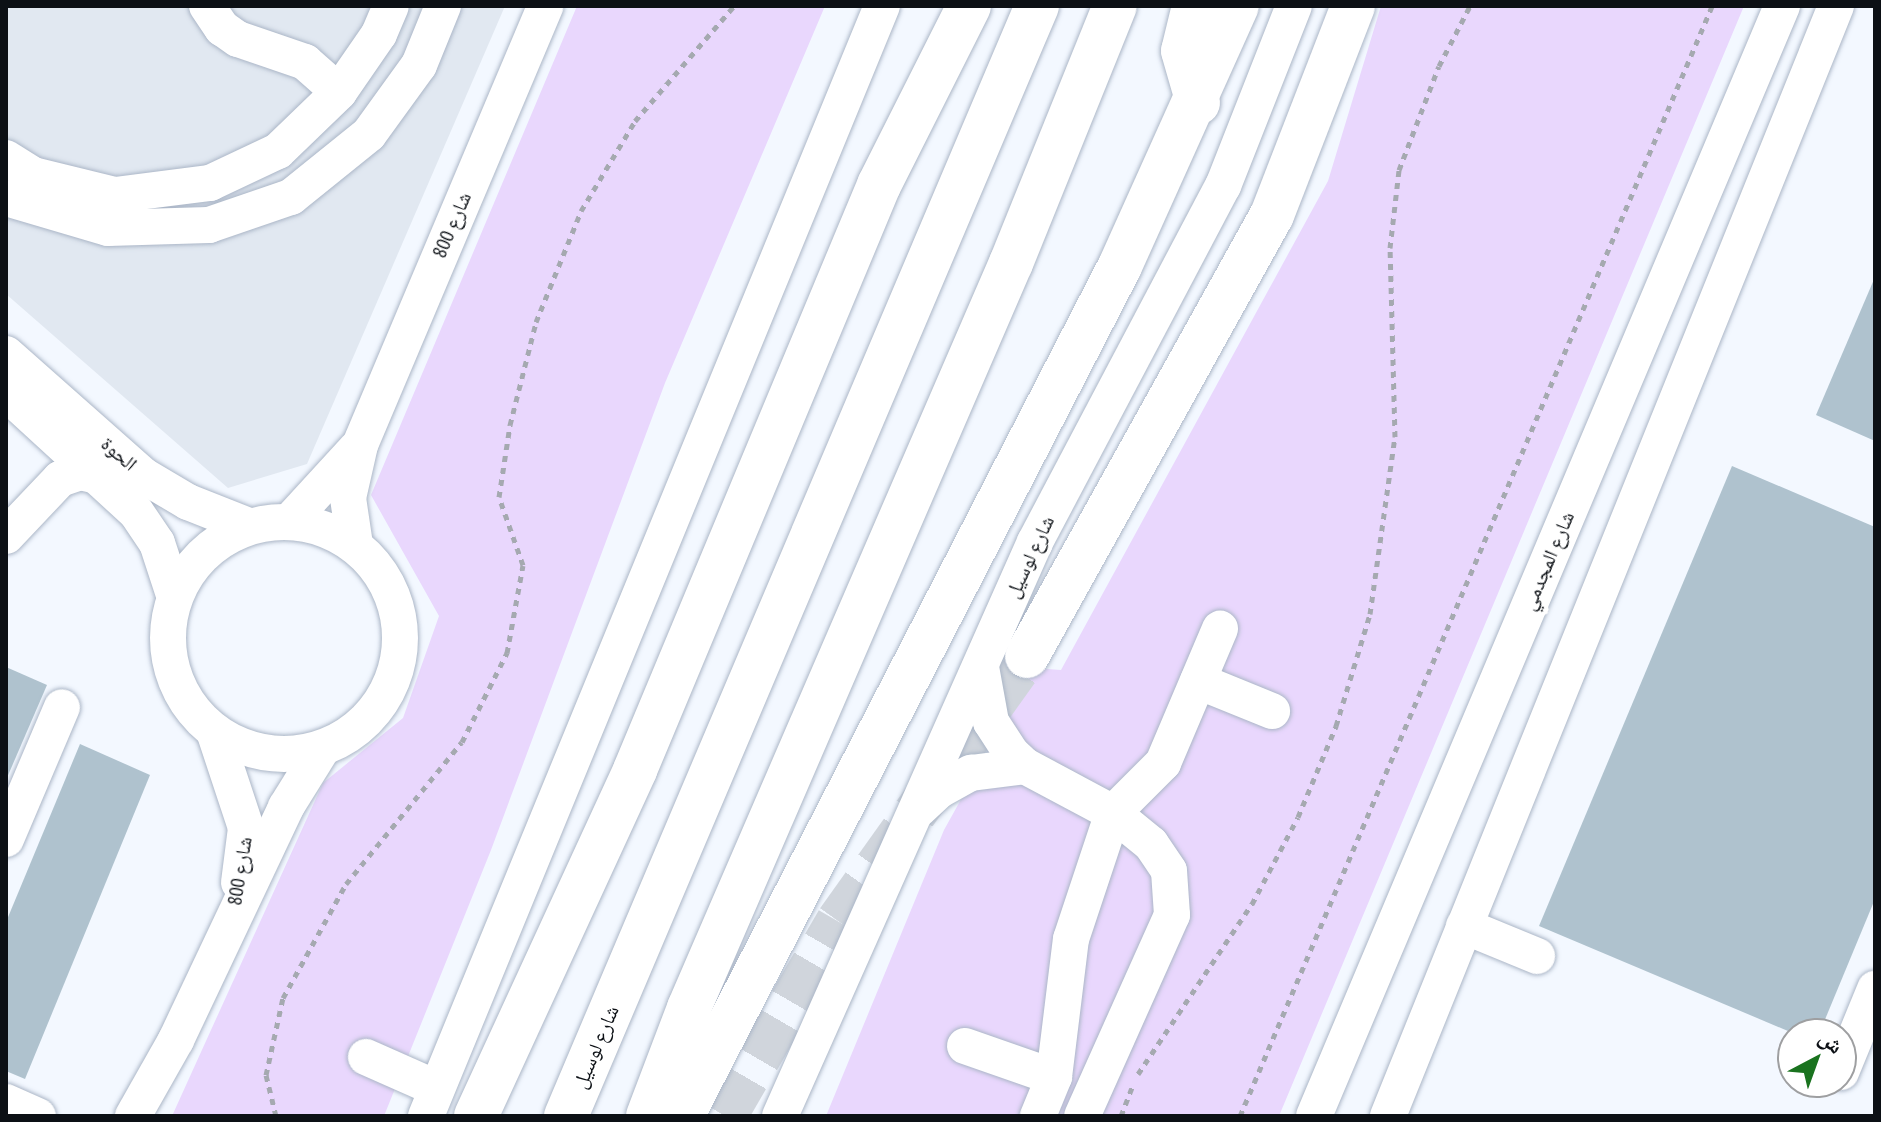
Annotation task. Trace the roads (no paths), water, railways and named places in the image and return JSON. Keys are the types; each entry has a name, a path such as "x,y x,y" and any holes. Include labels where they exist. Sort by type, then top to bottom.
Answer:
{"highway":[{"path":"476,1116 635,770 879,185 969,6"},
{"name":"شارع لوسيل","path":"566,1116 1037,6"},
{"path":"648,1116 689,1008 1011,263 1115,6"},
{"path":"1194,6 1183,51 1198,103"},
{"path":"682,1116 1120,266 1198,103 1237,6"},
{"path":"1027,656 1272,215 1353,6"}],"street":[{"path":"207,6 222,28 238,39 305,62 339,92"},
{"path":"6,158 33,175 115,195 210,183 278,151 339,92 379,34 391,6"},
{"path":"6,198 108,228 209,225 291,197 369,134 419,65 443,6"},
{"name":"شارع 800","path":"355,545 348,498 360,445 545,6"},
{"path":"366,1057 431,1102 882,6"},
{"name":"شارع لوسيل","path":"780,1116 1035,542 1223,186 1294,6"},
{"name":"شارع المجدمي","path":"1314,1116 1782,6"},
{"path":"1388,1116 1836,6"},
{"name":"الحوة","path":"6,354 144,476 188,502 249,526"},
{"name":"الحوة","path":"6,393 101,477 147,527 174,595"},
{"path":"6,492 23,490 43,469 53,432"},
{"name":"شارع 800","path":"290,521 360,445"},
{"path":"6,536 60,479 80,472 101,477"},
{"path":"290,521 335,533 355,545 377,568 393,595 400,626 399,657 390,687 373,714 350,735 322,749 284,755 247,749 214,731 187,704 171,669 167,632 174,595 200,557 217,541 249,526 290,521"},
{"path":"1038,1116 1054,1077 1071,939 1113,813 1163,763 1220,629"},
{"path":"981,667 991,722 1025,766 1113,813 1151,844 1169,871 1172,915 1082,1116"},
{"path":"1198,681 1272,711"},
{"path":"6,839 62,707"},
{"name":"شارع 800","path":"214,731 246,828 232,922"},
{"name":"شارع 800","path":"133,1116 176,1040 286,807 322,749"},
{"path":"912,817 938,791 962,777 988,769 1025,766"},
{"path":"1464,926 1537,956"},
{"path":"1857,1033 1875,989"},
{"name":"شارع 800","path":"152,1116 176,1040"},
{"path":"965,1046 1054,1077"},
{"path":"6,1102 38,1116"}],"tunnel":[{"path":"725,1116 838,921 1027,656"}]}
